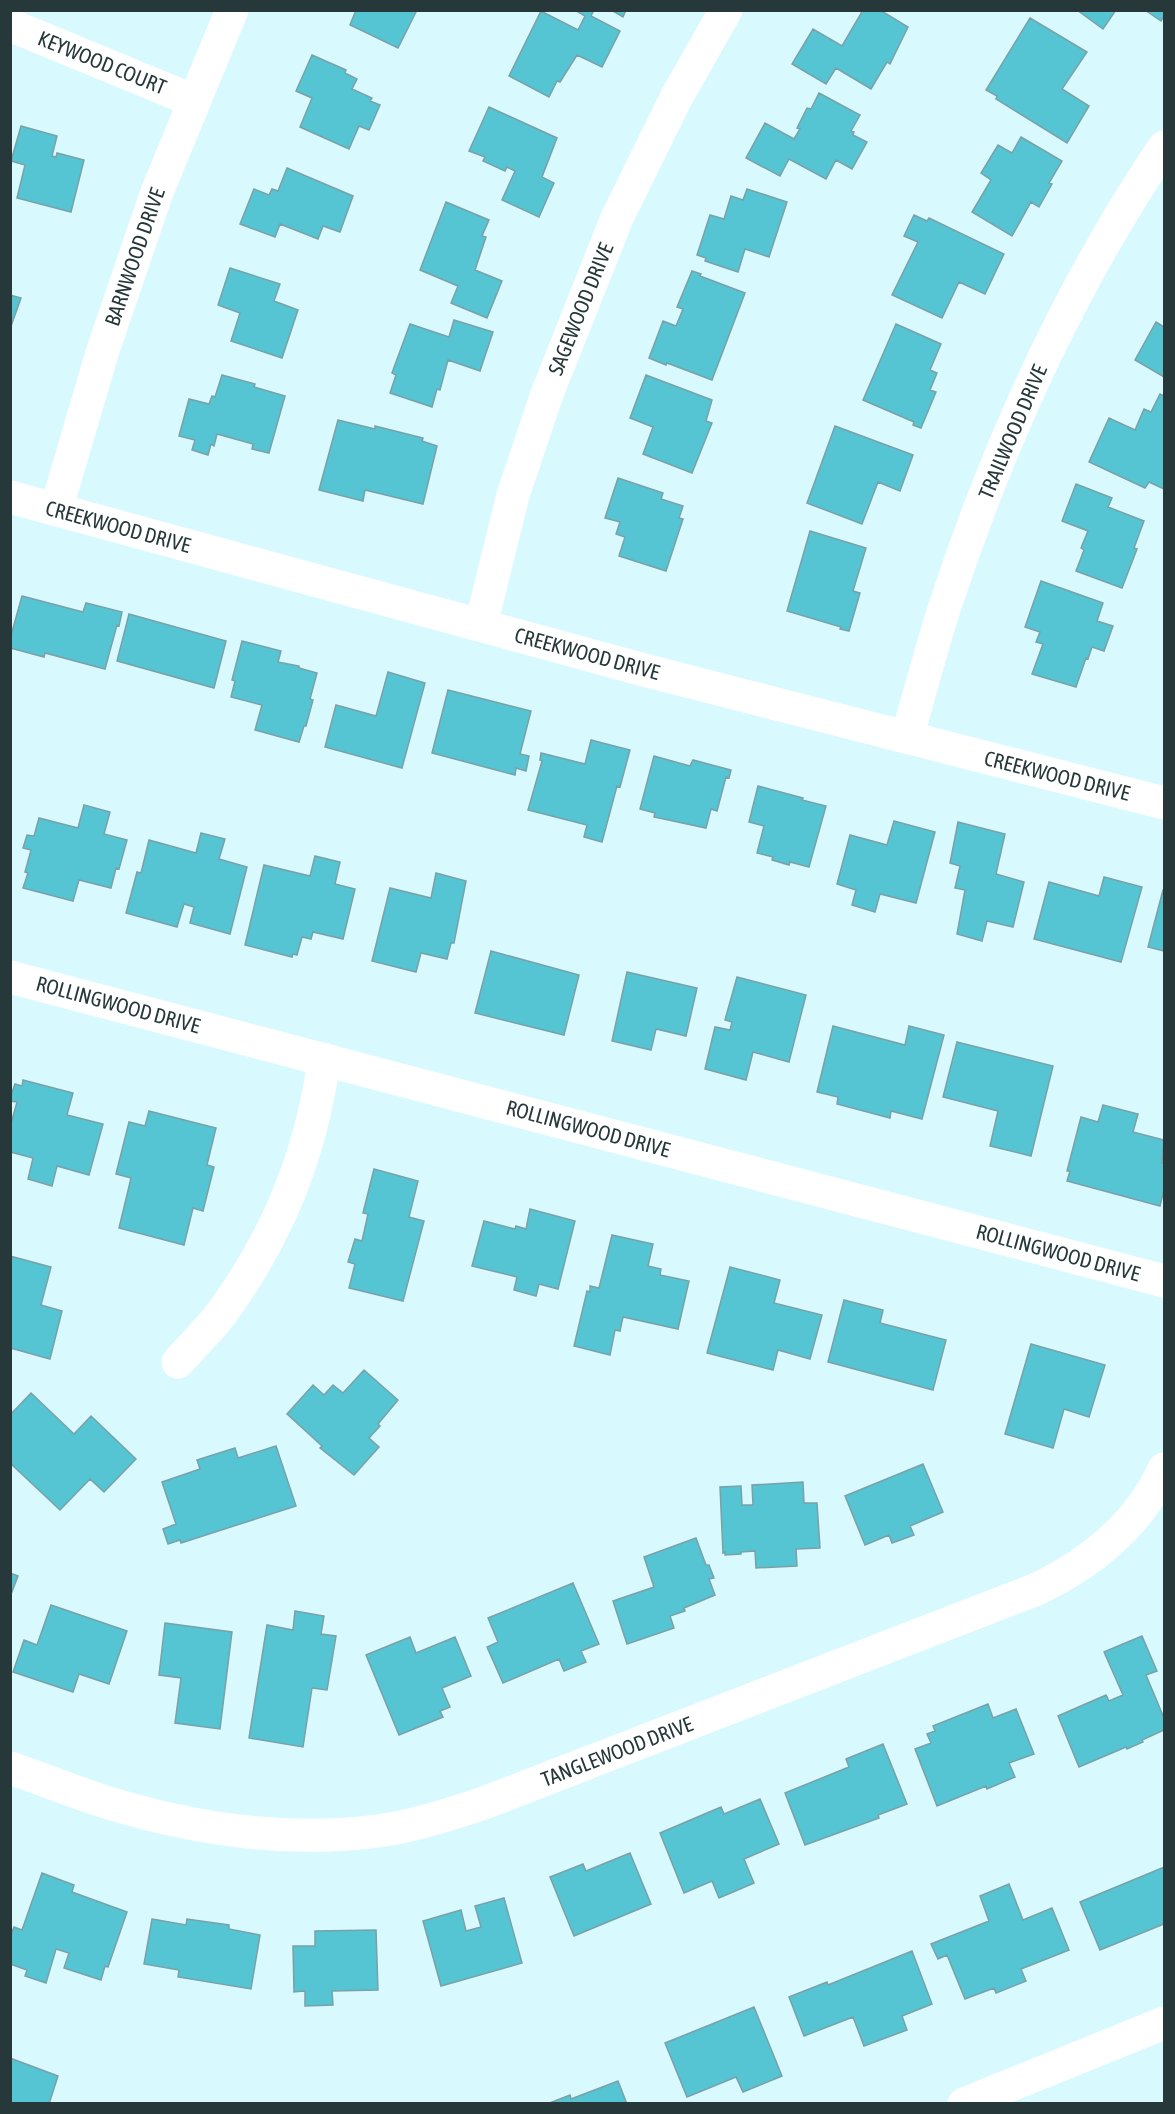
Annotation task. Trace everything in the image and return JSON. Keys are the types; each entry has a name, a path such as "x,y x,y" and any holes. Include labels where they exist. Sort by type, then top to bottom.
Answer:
{"street":[{"name":"BARNWOOD DRIVE","path":"56,510 103,350 157,192 232,10"},
{"name":"SAGEWOOD DRIVE","path":"481,625 513,495 547,394 617,218 676,98 726,10"},
{"name":"KEYWOOD COURT","path":"10,26 194,100"},
{"name":"TRAILWOOD DRIVE","path":"907,737 945,607 995,470 1045,356 1097,256 1136,189 1164,147"},
{"name":"CREEKWOOD DRIVE","path":"10,497 644,670 1164,803"},
{"name":"ROLLINGWOOD DRIVE","path":"10,977 1164,1281"},
{"path":"178,1362 220,1316 259,1258 283,1211 304,1153 319,1094 324,1059"},
{"name":"TANGLEWOOD DRIVE","path":"10,1768 109,1803 182,1822 265,1835 319,1836 372,1832 433,1819 496,1799 1037,1590 1062,1577 1108,1545 1139,1511 1159,1481 1164,1469"},
{"path":"964,2103 1164,2023"}],"building":[{"path":"356,10 417,10 398,48 350,25"},
{"path":"575,10 594,10 591,16 620,31 602,67 577,55 560,82 557,81 549,97 509,76 541,11 578,30 585,16"},
{"path":"611,10 626,10 623,17"},
{"path":"863,10 880,10 908,27 890,64 887,62 871,89 836,68 826,84 792,64 813,29 842,46"},
{"path":"1077,10 1116,10 1103,29"},
{"path":"1145,10 1164,10 1164,16 1161,21"},
{"path":"1030,18 1087,52 1062,89 1089,106 1067,143 996,99 997,96 986,90"},
{"path":"312,55 346,70 345,73 357,79 352,89 372,98 370,101 380,105 369,130 359,126 349,149 300,127 312,98 296,91"},
{"path":"819,93 860,115 851,131 854,132 853,135 867,142 852,169 836,160 826,179 789,159 780,176 746,158 765,123 794,139 807,108 811,109"},
{"path":"489,107 557,138 542,177 554,183 539,217 502,200 515,171 507,167 505,171 483,161 485,157 469,151"},
{"path":"21,126 57,136 52,156 56,157 57,153 84,160 71,212 17,198 25,165 11,161"},
{"path":"1021,137 1062,161 1039,207 1031,202 1012,236 972,212 991,180 981,173 998,145 1012,153"},
{"path":"287,168 353,196 340,232 323,226 318,239 280,224 275,237 240,224 254,189 269,195 272,189 278,191"},
{"path":"747,189 787,202 769,257 745,249 738,272 705,261 706,258 697,255 710,215 724,219 731,196 743,200"},
{"path":"446,202 489,220 482,236 486,237 475,270 502,281 487,318 451,303 458,286 420,270"},
{"path":"914,215 927,221 929,218 1004,254 985,294 959,282 942,318 892,295 918,242 904,236"},
{"path":"230,268 280,284 274,301 298,310 282,358 231,341 240,313 218,305"},
{"path":"692,271 745,293 712,380 649,358 663,321 676,326 683,309 677,307"},
{"path":"10,295 21,298 10,329"},
{"path":"454,320 493,332 480,371 448,360 440,390 437,389 432,407 390,393 396,375 392,373 410,324 449,337"},
{"path":"1156,322 1164,327 1164,377 1135,360"},
{"path":"896,324 941,344 930,370 937,373 930,390 936,392 921,428 913,425 914,422 863,400"},
{"path":"222,375 255,384 254,387 285,396 269,453 252,449 253,444 217,434 214,446 211,444 208,455 192,450 195,440 179,436 189,399 209,404 212,396 215,397"},
{"path":"646,375 712,400 706,421 712,423 692,473 643,454 653,427 630,418"},
{"path":"1160,394 1164,396 1164,489 1149,482 1145,488 1089,462 1109,418 1135,430 1144,409 1151,412"},
{"path":"338,420 423,438 422,441 437,446 423,504 365,490 363,501 319,490"},
{"path":"835,426 913,455 900,491 878,482 862,524 807,503"},
{"path":"618,478 663,493 661,499 683,506 679,518 683,519 666,571 619,556 625,537 616,534 620,522 605,518"},
{"path":"1076,484 1112,498 1108,507 1144,521 1134,548 1137,549 1122,588 1076,571 1084,550 1081,548 1088,531 1062,521"},
{"path":"810,531 866,548 853,591 860,593 849,631 787,611"},
{"path":"1041,581 1103,603 1097,621 1113,626 1104,651 1092,647 1076,687 1032,674 1043,644 1036,642 1040,632 1025,627"},
{"path":"22,596 83,612 86,603 122,612 105,669 45,653 44,657 10,648 10,639"},
{"path":"129,614 226,641 214,688 117,661"},
{"path":"242,641 281,651 278,662 299,666 299,668 317,673 310,699 313,700 299,742 255,730 262,705 231,697 235,681 232,680"},
{"path":"388,672 425,683 402,768 325,747 336,705 376,716"},
{"path":"448,690 531,711 520,754 529,756 526,771 516,768 515,775 432,753"},
{"path":"591,740 630,750 620,787 617,786 602,842 584,837 587,825 528,810 542,761 540,760 541,753 585,764"},
{"path":"654,756 690,766 693,760 731,770 729,778 726,777 717,811 711,809 706,828 654,817 655,813 640,809"},
{"path":"758,786 826,806 809,867 790,862 789,865 772,860 773,857 757,853 764,826 749,822"},
{"path":"84,805 110,812 104,834 127,840 111,888 79,880 73,901 23,888 28,873 25,872 31,850 23,848 27,835 34,836 39,818 78,828"},
{"path":"894,821 935,832 916,903 880,894 875,912 852,905 856,890 837,884 850,835 887,845"},
{"path":"958,822 1005,834 996,874 1024,882 1013,927 987,921 982,941 957,934 965,890 955,888 960,866 950,863"},
{"path":"201,833 225,839 219,859 247,867 230,934 190,923 194,907 184,904 177,927 126,913 137,872 141,873 149,840 196,853"},
{"path":"315,856 340,862 335,884 355,889 343,939 313,932 311,939 302,937 297,955 293,954 292,957 245,945 264,865 310,876"},
{"path":"436,873 466,881 454,943 451,943 447,959 421,953 416,972 372,961 390,888 431,898"},
{"path":"1104,877 1142,887 1121,962 1034,939 1049,882 1099,896"},
{"path":"1164,890 1164,951 1148,947"},
{"path":"491,951 579,975 564,1035 475,1013"},
{"path":"627,972 697,988 686,1036 656,1029 651,1050 612,1041"},
{"path":"737,977 806,995 789,1062 753,1052 746,1080 705,1069 715,1027 730,1030 732,1022 725,1020"},
{"path":"833,1026 905,1045 909,1026 944,1035 922,1119 891,1111 890,1118 837,1104 838,1097 817,1092"},
{"path":"957,1042 1053,1066 1031,1156 990,1146 998,1111 943,1097"},
{"path":"23,1080 73,1093 67,1115 103,1124 89,1175 57,1166 52,1186 28,1179 33,1158 10,1152 10,1127 17,1102 10,1101 10,1098 15,1084 22,1086"},
{"path":"1103,1105 1138,1114 1133,1132 1164,1140 1162,1163 1164,1163 1164,1190 1160,1206 1067,1181 1070,1171 1067,1171 1081,1117 1098,1122"},
{"path":"149,1111 216,1128 207,1165 214,1167 203,1211 193,1208 184,1245 119,1228 131,1178 116,1174 129,1122 145,1126"},
{"path":"374,1169 418,1181 409,1217 424,1221 403,1301 349,1288 355,1264 348,1262 355,1239 362,1241 368,1214 363,1213"},
{"path":"530,1209 575,1221 558,1289 539,1284 536,1296 514,1290 517,1277 472,1266 484,1221 515,1229 516,1226 526,1229"},
{"path":"612,1235 653,1244 648,1266 661,1269 660,1275 689,1281 678,1329 623,1317 620,1331 615,1330 610,1355 574,1346 587,1291 590,1292 590,1286 599,1288"},
{"path":"10,1256 51,1267 41,1305 62,1311 50,1359 10,1348"},
{"path":"730,1267 780,1280 774,1303 822,1315 810,1359 778,1350 773,1370 707,1353"},
{"path":"844,1300 883,1310 880,1323 946,1340 933,1390 828,1362"},
{"path":"1031,1344 1105,1365 1089,1417 1064,1409 1053,1448 1005,1434"},
{"path":"364,1370 398,1400 369,1438 379,1447 354,1475 320,1448 322,1446 287,1414 313,1385 324,1395 333,1385 343,1393"},
{"path":"31,1393 74,1434 91,1416 136,1459 104,1492 90,1479 60,1510 10,1463 10,1415"},
{"path":"276,1446 296,1506 181,1543 180,1540 168,1544 163,1529 176,1524 162,1482 200,1469 197,1460 235,1448 238,1458"},
{"path":"923,1464 943,1512 910,1526 914,1535 892,1543 889,1535 865,1545 845,1496"},
{"path":"803,1482 804,1503 817,1503 820,1548 796,1549 797,1566 756,1568 755,1551 725,1555 725,1552 723,1553 720,1487 741,1486 742,1505 753,1505 752,1485"},
{"path":"696,1538 706,1565 709,1565 714,1578 709,1579 715,1595 684,1608 685,1611 670,1616 674,1628 627,1644 613,1601 654,1587 644,1557"},
{"path":"10,1573 18,1576 10,1597"},
{"path":"573,1583 599,1644 581,1651 586,1662 564,1671 559,1659 503,1683 487,1647 498,1642 488,1618"},
{"path":"51,1605 127,1631 109,1684 79,1674 73,1692 13,1672 24,1640 37,1645"},
{"path":"295,1611 324,1616 321,1634 336,1636 327,1690 312,1688 303,1747 249,1738 267,1625 293,1630"},
{"path":"165,1623 232,1632 220,1729 175,1723 181,1678 159,1675"},
{"path":"1142,1636 1157,1671 1146,1675 1164,1718 1164,1730 1127,1749 1126,1747 1079,1767 1058,1716 1106,1695 1109,1701 1123,1695 1104,1652"},
{"path":"410,1637 416,1653 455,1637 471,1676 442,1688 450,1707 440,1711 443,1717 399,1735 366,1655"},
{"path":"988,1704 993,1718 1016,1709 1034,1754 1009,1763 1015,1777 937,1806 915,1749 931,1743 927,1734 935,1731 933,1726"},
{"path":"883,1744 907,1804 878,1815 879,1818 805,1845 785,1793 849,1767 846,1759"},
{"path":"760,1799 779,1844 744,1859 754,1883 719,1898 712,1881 684,1893 660,1833 721,1807 724,1814"},
{"path":"630,1853 651,1904 574,1936 550,1877 583,1864 586,1871"},
{"path":"1164,1867 1164,1924 1100,1950 1080,1902"},
{"path":"42,1873 74,1885 72,1892 127,1912 108,1967 105,1966 101,1980 64,1968 69,1953 56,1949 46,1983 25,1976 27,1970 10,1964 10,1937 14,1927 22,1930"},
{"path":"1009,1884 1023,1920 1052,1908 1069,1950 1021,1969 1026,1981 996,1993 994,1988 965,1999 947,1955 938,1959 931,1944 989,1921 980,1896"},
{"path":"504,1898 522,1963 441,1986 423,1921 461,1910 466,1931 481,1927 475,1906"},
{"path":"152,1919 186,1925 187,1919 229,1925 229,1929 260,1935 251,1989 178,1977 179,1970 144,1964"},
{"path":"376,1930 378,1990 332,1991 333,2005 305,2006 305,1991 294,1992 293,1946 315,1946 315,1931"},
{"path":"912,1951 932,2004 902,2016 907,2030 864,2046 853,2017 804,2036 789,1997 827,1982 828,1985"},
{"path":"754,2007 782,2076 743,2092 736,2077 687,2097 665,2043"},
{"path":"10,2058 58,2076 49,2104 10,2104"},
{"path":"618,2081 627,2104 547,2104 570,2095 571,2099"}]}
